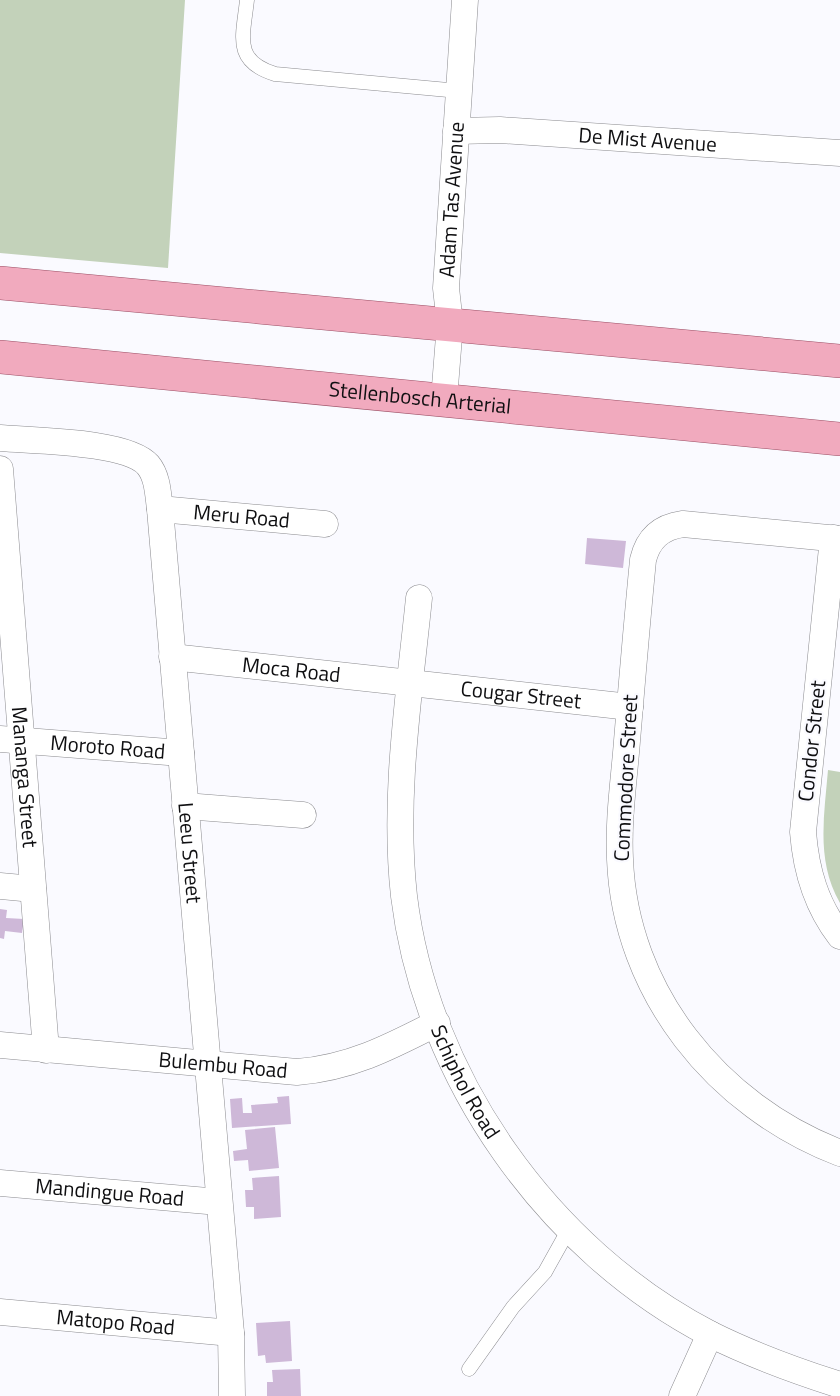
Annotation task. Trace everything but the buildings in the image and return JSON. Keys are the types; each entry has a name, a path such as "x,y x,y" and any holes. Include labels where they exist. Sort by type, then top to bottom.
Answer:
{"main road":[{"path":"0,283 840,361"},
{"name":"Stellenbosch Arterial","path":"0,357 840,439"}],"street":[{"name":"Adam Tas Avenue","path":"444,399 450,324 446,288 465,0"},
{"name":"De Mist Avenue","path":"456,131 500,130 840,153"},
{"name":"Leeu Street","path":"0,438 130,452 141,459 154,475 160,509 231,1333 232,1396"},
{"name":"Mananga Street","path":"0,469 11,740 33,889 46,1050"},
{"name":"Meru Road","path":"160,509 325,525"},
{"name":"Commodore Street","path":"836,538 683,525 670,526 650,541 643,560 619,828 620,860 630,923 652,984 686,1040 732,1090 787,1129 840,1153"},
{"name":"Condor Street","path":"836,538 803,832 809,875 816,896 840,936"},
{"name":"Schiphol Road","path":"419,598 401,805 401,864 412,941 437,1023 471,1098 492,1133 522,1175 569,1229 636,1287 711,1334 783,1366 840,1385"},
{"name":"Moca Road","path":"172,657 411,683"},
{"name":"Cougar Street","path":"411,683 630,707"},
{"name":"Moroto Road","path":"11,740 181,753"},
{"path":"185,806 303,815"},
{"path":"0,886 33,889"},
{"name":"Bulembu Road","path":"0,1045 297,1072 328,1070 375,1054 437,1023"},
{"name":"Mandingue Road","path":"0,1184 219,1202"},
{"name":"Matopo Road","path":"0,1312 231,1333"},
{"path":"682,1396 711,1334"}],"lane":[{"path":"247,0 243,42 248,61 259,69 275,74 459,91"},
{"path":"469,1369 513,1307 545,1272 569,1229"}],"green space":[{"path":"0,0 185,0 168,268 0,253"},
{"path":"828,770 840,772 840,903 827,871 825,855 824,822"}]}
